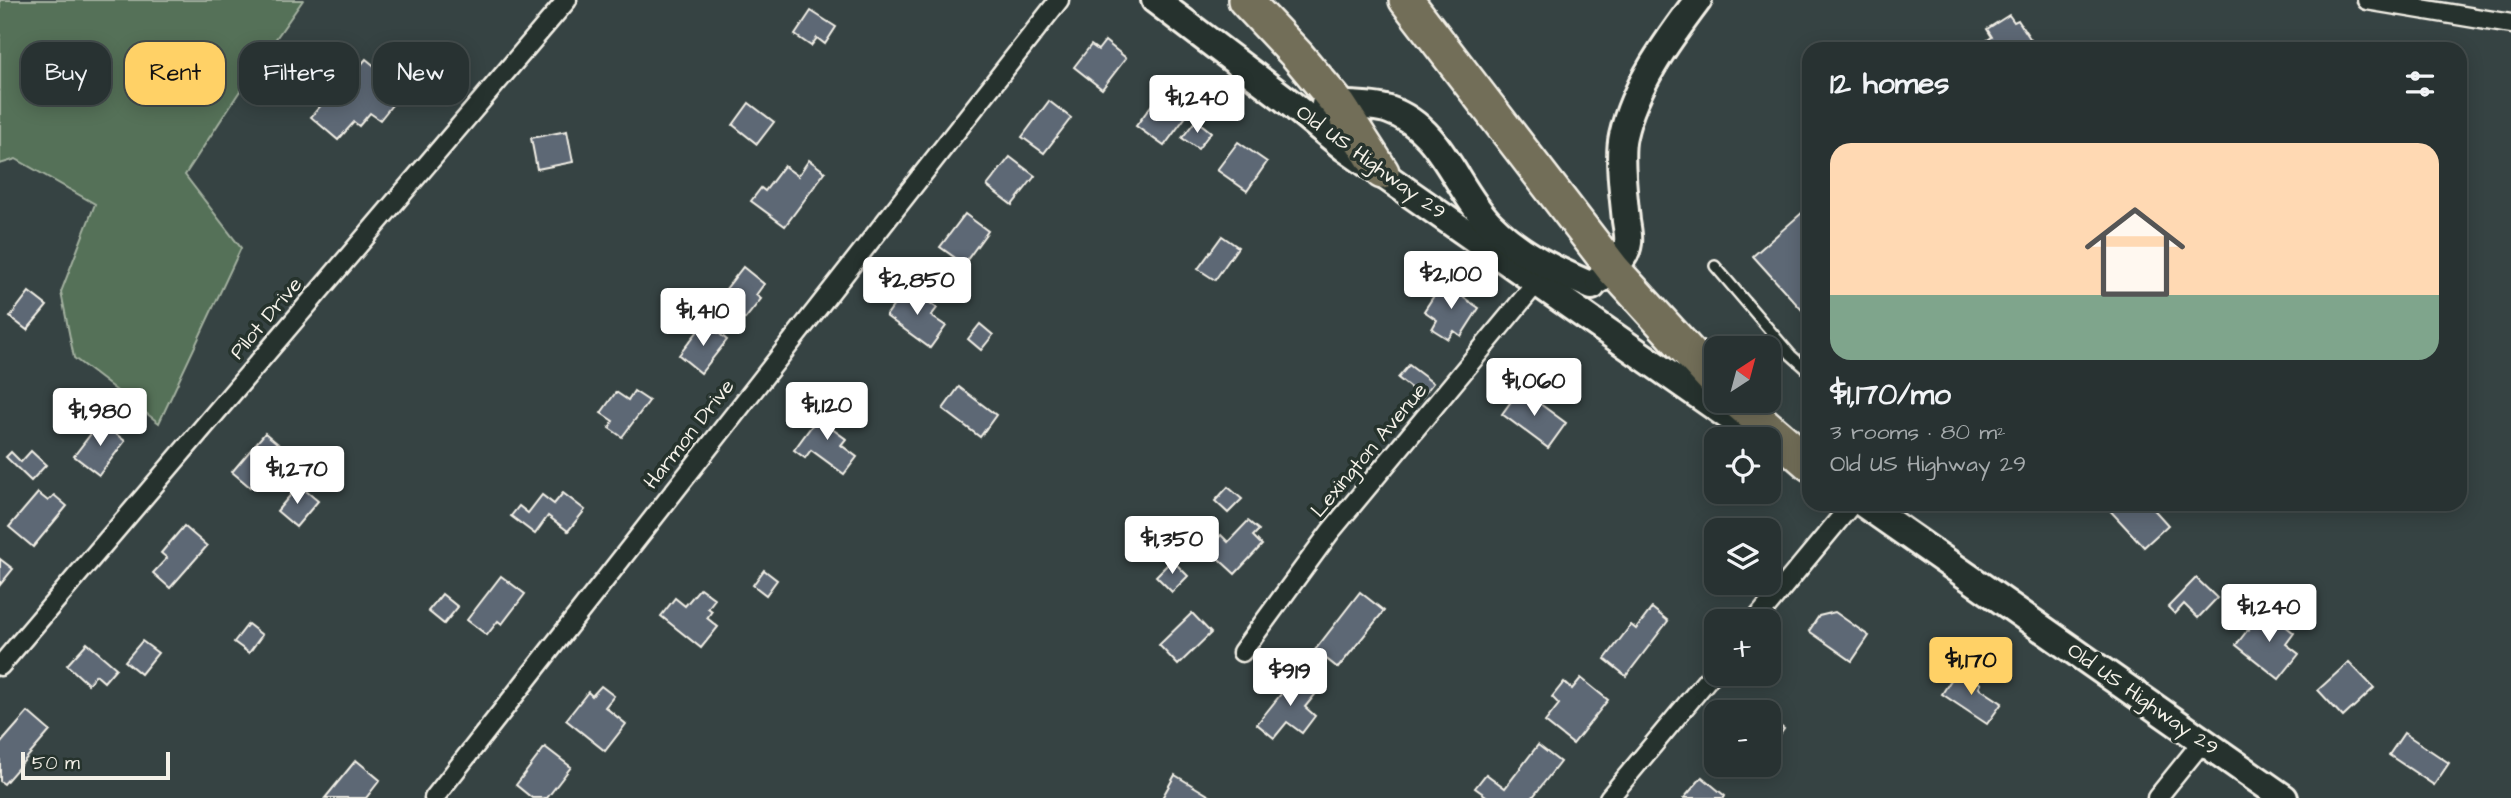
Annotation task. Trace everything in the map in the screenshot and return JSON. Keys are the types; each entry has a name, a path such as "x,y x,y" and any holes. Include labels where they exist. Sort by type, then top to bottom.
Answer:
{"highway":[{"path":"1245,0 1339,105 1382,172"},
{"path":"1406,0 1603,278 1704,371"},
{"path":"1751,413 1802,457"}],"main road":[{"name":"Old US Highway 29","path":"1155,0 1345,148 1744,427"},
{"path":"1573,306 1624,255 1628,243 1622,138 1635,98 1698,0"},
{"path":"1285,99 1387,109 1416,125 1435,144 1489,223 1504,237 1538,262 1603,278"},
{"path":"1781,449 1802,460"},
{"name":"Old US Highway 29","path":"1874,511 2284,798"}],"street":[{"name":"Pilot Drive","path":"0,666 567,0"},
{"name":"Harmon Drive","path":"439,796 1059,0"},
{"path":"2367,0 2511,24"},
{"name":"Lexington Avenue","path":"1242,652 1330,532 1538,281"},
{"path":"1765,609 1846,511"},
{"path":"1609,798 1704,684"},
{"path":"2157,798 2203,741"}],"lane":[{"path":"1715,266 1802,365"}],"green space":[{"path":"0,0 303,0 274,42 239,42 239,92 185,175 241,248 159,423 74,358 61,292 95,204 16,159 0,164"}],"building":[{"path":"811,11 836,27 825,44 817,38 811,46 795,35"},
{"path":"2009,15 2014,22 2018,20 2032,42 1984,42 1992,37 1987,29"},
{"path":"1105,41 1126,58 1102,89 1074,67 1091,45 1098,50"},
{"path":"366,59 373,65 373,105 392,105 380,120 370,113 359,126 354,122 338,140 311,117 321,105 359,105 359,67"},
{"path":"1162,91 1190,111 1164,146 1136,126"},
{"path":"1049,101 1071,118 1044,153 1022,137"},
{"path":"749,103 774,122 757,144 733,125"},
{"path":"1196,120 1211,132 1198,149 1182,138"},
{"path":"567,131 573,162 537,169 531,138"},
{"path":"1238,142 1267,162 1247,191 1217,170"},
{"path":"1010,157 1035,176 1012,205 987,186"},
{"path":"809,160 825,172 785,226 751,201 761,188 765,191 784,166 798,176"},
{"path":"1802,213 1802,310 1753,256"},
{"path":"965,214 988,231 964,264 940,247"},
{"path":"1222,236 1238,247 1215,280 1198,269"},
{"path":"743,267 764,284 756,295 761,299 745,319 719,298"},
{"path":"1456,284 1468,292 1464,298 1479,308 1461,336 1454,331 1448,339 1432,329 1437,320 1424,311 1441,285 1451,292"},
{"path":"907,287 937,308 931,316 946,326 930,348 886,316"},
{"path":"29,292 47,306 27,330 10,317"},
{"path":"705,322 727,340 701,373 679,355"},
{"path":"980,324 993,335 981,350 968,339"},
{"path":"1409,365 1433,383 1422,397 1398,378"},
{"path":"959,387 996,415 980,437 943,409"},
{"path":"1520,389 1566,423 1548,448 1502,414"},
{"path":"634,391 649,401 622,437 609,428 613,421 601,413 616,392 628,400"},
{"path":"827,405 841,415 831,428 846,439 841,445 857,457 844,474 811,450 805,458 794,450"},
{"path":"100,422 125,441 99,475 74,456"},
{"path":"265,433 283,448 250,487 232,472"},
{"path":"31,451 46,465 31,481 6,457 11,452 21,462"},
{"path":"299,485 318,501 296,527 277,511"},
{"path":"1228,487 1242,499 1228,513 1215,501"},
{"path":"38,493 48,501 54,495 67,506 33,547 9,527"},
{"path":"563,493 585,510 568,531 548,516 535,534 511,516 519,506 528,513 542,495 554,504"},
{"path":"2111,511 2155,511 2168,525 2144,547"},
{"path":"1248,521 1259,530 1253,536 1262,545 1235,574 1208,549 1221,535 1228,542"},
{"path":"184,526 207,546 170,588 153,573 167,558 161,553"},
{"path":"0,559 13,569 0,585"},
{"path":"1172,560 1188,576 1172,592 1156,576"},
{"path":"764,570 777,580 766,595 753,585"},
{"path":"501,576 525,594 502,624 498,621 487,635 467,620"},
{"path":"2196,578 2217,598 2198,618 2184,604 2175,614 2168,607"},
{"path":"700,588 715,599 708,608 712,611 707,618 718,627 701,648 661,616 675,598 685,606"},
{"path":"1360,592 1384,611 1338,668 1315,650"},
{"path":"442,594 458,607 444,624 428,611"},
{"path":"1652,608 1668,621 1626,676 1605,659 1631,625 1636,629"},
{"path":"2264,609 2294,633 2286,644 2299,654 2279,679 2236,645"},
{"path":"1835,612 1869,636 1852,661 1809,631 1819,616"},
{"path":"1192,613 1211,633 1178,665 1159,645"},
{"path":"248,624 262,635 249,653 234,642"},
{"path":"142,641 158,653 141,674 125,661"},
{"path":"87,643 116,668 104,682 96,675 88,684 67,665"},
{"path":"2349,662 2374,688 2343,717 2318,690"},
{"path":"1958,669 1981,684 1979,688 2002,703 1987,724 1942,694"},
{"path":"1297,674 1318,691 1305,707 1315,716 1302,733 1287,722 1274,738 1257,724"},
{"path":"1581,678 1608,700 1573,744 1545,722 1559,704 1552,697 1564,682 1572,689"},
{"path":"601,686 614,696 605,707 626,724 605,751 566,720 588,692 592,696"},
{"path":"28,712 50,731 4,784 0,781 0,744"},
{"path":"2404,733 2449,763 2434,785 2389,755"},
{"path":"1538,745 1560,762 1532,798 1489,798 1475,788 1486,774 1505,788"},
{"path":"545,747 571,767 547,798 532,798 516,785"},
{"path":"356,760 380,780 366,798 325,798"},
{"path":"1175,775 1213,798 1162,798"},
{"path":"1702,777 1725,796 1724,798 1684,798"}]}
